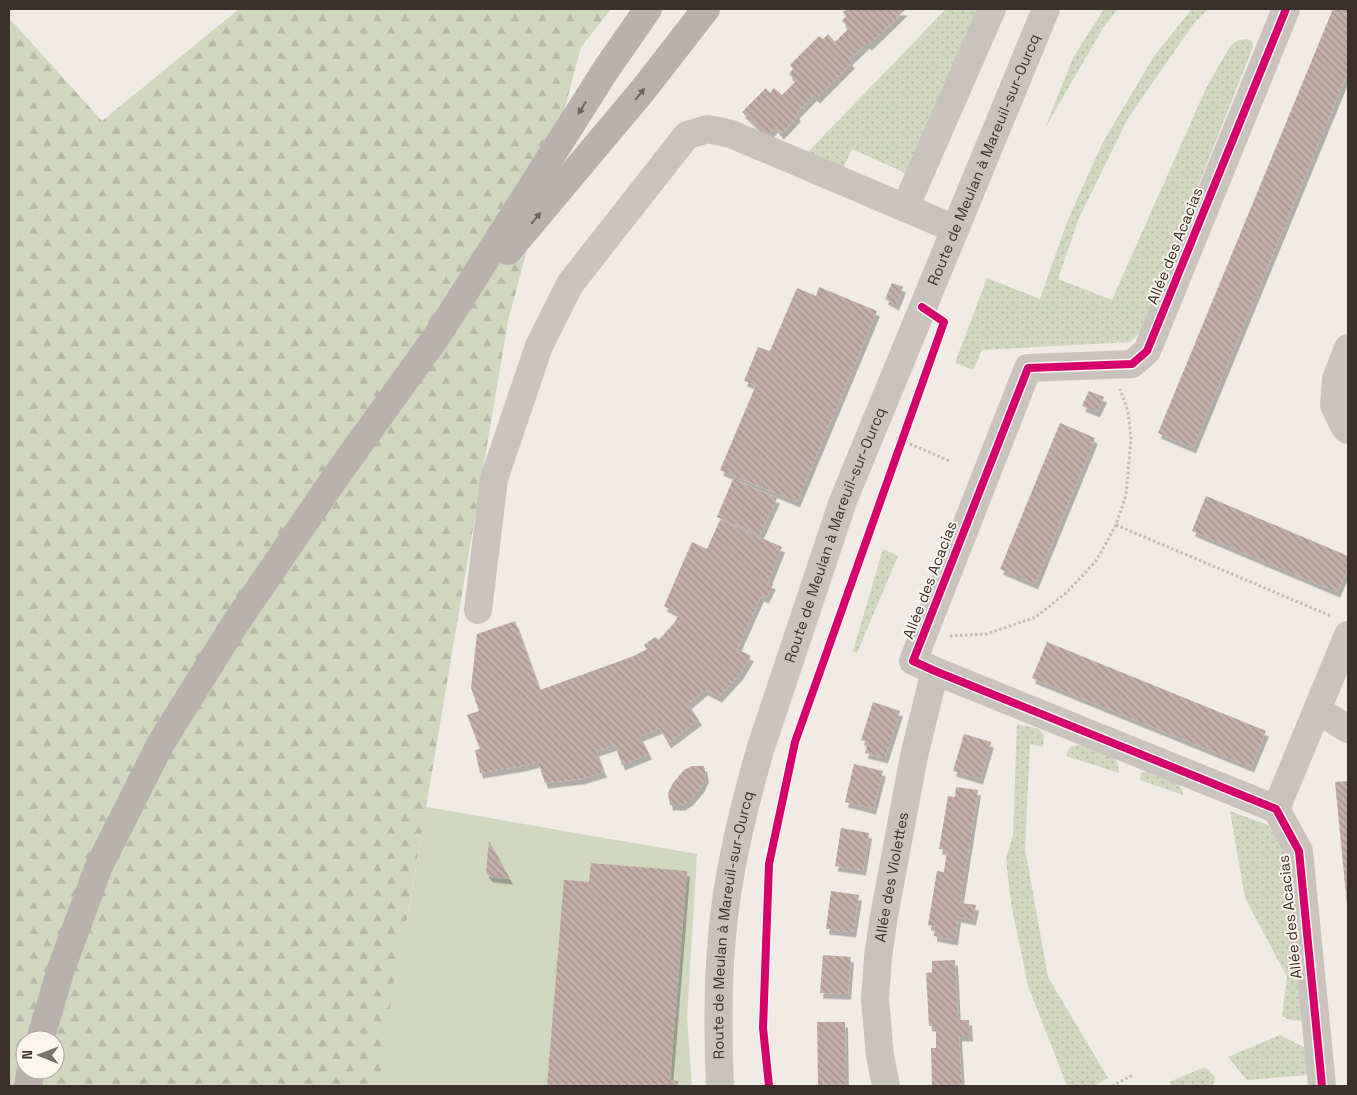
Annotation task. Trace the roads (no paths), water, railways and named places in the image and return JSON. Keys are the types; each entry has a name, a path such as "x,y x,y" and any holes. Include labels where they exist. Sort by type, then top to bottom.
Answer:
{"main road":[{"path":"43,1030 61,969 99,866 161,743 239,619 339,472 437,336 607,68 648,9"},
{"path":"437,336 643,90 706,9"}],"street":[{"path":"905,208 992,9"},
{"name":"Route de Meulan à Mareuil-sur-Ourcq","path":"720,1086 718,1025 722,937 727,890 760,750 843,501 1046,9"},
{"name":"Allée des Acacias","path":"923,656 1028,368 1132,364 1147,351 1286,9"},
{"path":"478,610 494,479 538,346 570,284 687,135 708,129 731,134 955,229"},
{"path":"1348,348 1336,379 1334,405 1345,428 1348,430"},
{"path":"923,656 1276,808 1317,710 1344,627"},
{"name":"Allée des Violettes","path":"886,1086 880,1056 875,999 878,956 914,756 923,656"},
{"path":"1317,710 1348,729"},
{"name":"Allée des Acacias","path":"1276,808 1299,851 1322,1086"}]}
